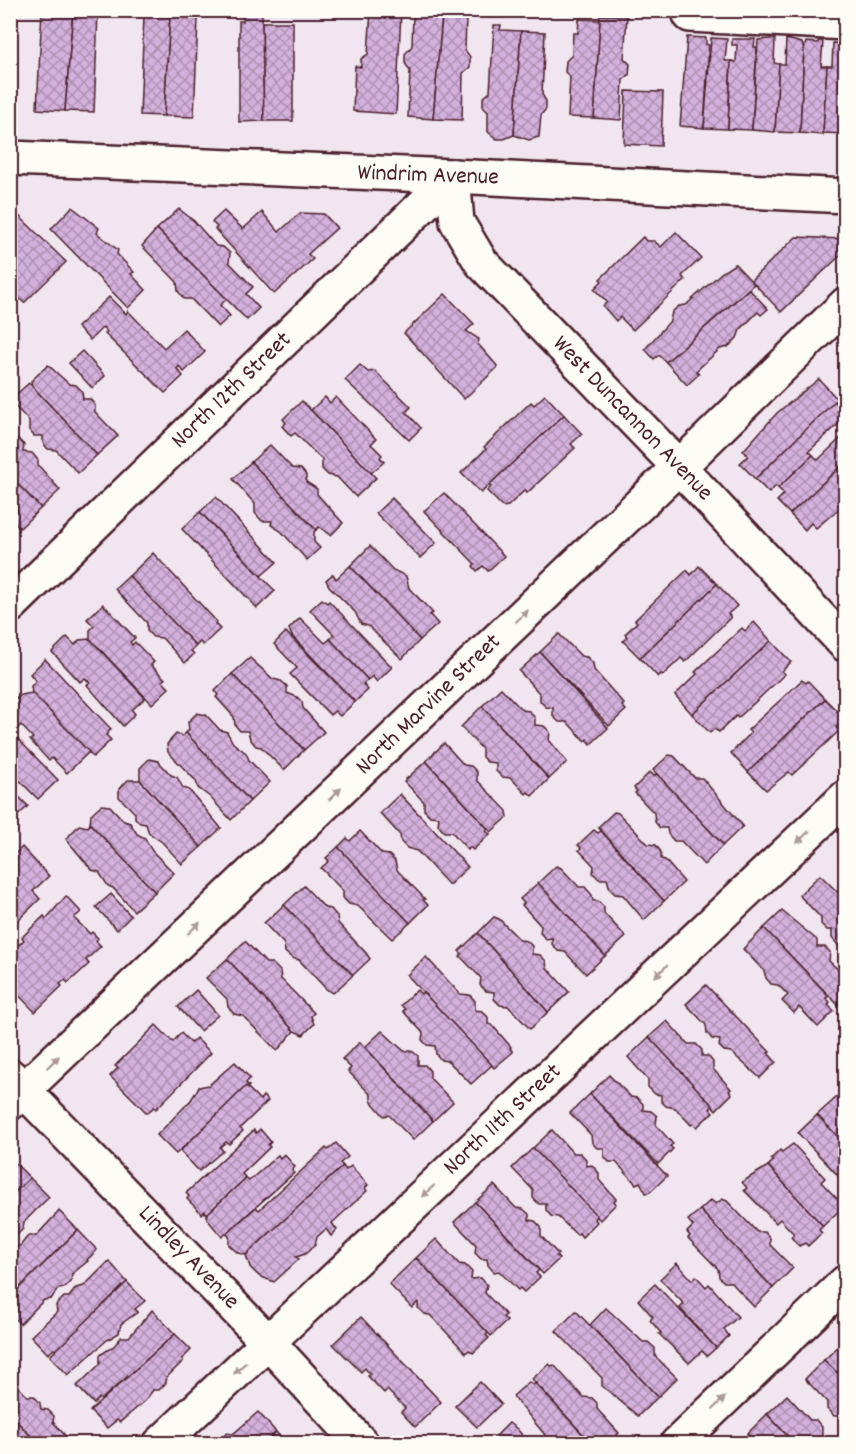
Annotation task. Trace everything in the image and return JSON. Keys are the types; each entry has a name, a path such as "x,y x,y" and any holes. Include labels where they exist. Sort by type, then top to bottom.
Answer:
{"street":[{"path":"690,15 846,23"},
{"name":"Windrim Avenue","path":"10,158 453,176 846,196"},
{"name":"West Duncannon Avenue","path":"453,176 457,222 481,262 680,467 846,645"},
{"name":"North 12th Street","path":"10,606 453,176"},
{"name":"North Marvine Street","path":"15,1089 680,467 846,304"},
{"name":"North 11th Street","path":"160,1443 846,797"},
{"name":"Lindley Avenue","path":"15,1089 268,1342 362,1443"},
{"path":"676,1443 846,1282"}],"building":[{"path":"42,10 73,10 65,111 37,109"},
{"path":"243,10 262,10 264,121 239,122 239,21 243,21"},
{"path":"371,10 401,11 396,114 353,111 355,66 361,67 361,59 368,54"},
{"path":"73,12 98,13 94,112 65,111"},
{"path":"413,15 442,17 433,119 408,117 410,71 405,63 405,54 412,46"},
{"path":"600,15 627,16 624,58 630,64 629,75 623,80 621,120 594,118"},
{"path":"144,16 170,16 164,116 140,115"},
{"path":"170,16 198,18 194,117 164,116"},
{"path":"442,17 466,19 465,50 470,57 470,67 463,73 462,120 433,119"},
{"path":"579,19 600,20 594,118 568,117 570,77 565,72 566,61 572,55 573,33 578,33"},
{"path":"262,22 293,22 293,121 264,121"},
{"path":"494,25 501,25 500,30 521,31 514,135 504,139 497,139 488,132 488,112 483,107 483,98 490,92"},
{"path":"521,31 545,32 542,94 546,101 546,109 541,115 539,137 529,140 514,135"},
{"path":"687,37 706,38 706,44 709,45 704,128 680,126"},
{"path":"711,38 727,39 725,61 731,61 728,129 704,128"},
{"path":"732,39 755,39 754,47 757,47 752,130 728,129 731,61 736,62 737,45 732,45"},
{"path":"775,39 774,63 779,64 775,132 752,130 758,40"},
{"path":"786,39 802,43 804,49 800,133 775,132 779,64 785,64"},
{"path":"818,41 823,41 821,66 827,66 823,135 800,133 804,49 806,42 818,43"},
{"path":"833,43 846,44 846,134 823,133 827,66 832,66"},
{"path":"626,91 663,92 661,146 624,144"},
{"path":"10,207 66,262 24,303 10,289"},
{"path":"72,207 99,228 97,233 118,250 117,254 134,272 131,274 146,290 128,308 51,229"},
{"path":"179,209 194,221 216,246 223,247 230,253 229,262 253,287 246,294 259,308 247,320 157,229"},
{"path":"224,211 243,229 262,212 279,232 300,213 324,214 337,228 308,254 313,259 274,294 215,229 217,227 212,222"},
{"path":"157,229 227,299 220,305 230,316 218,327 191,299 184,299 178,291 177,282 142,246"},
{"path":"676,232 701,258 682,276 685,280 633,330 620,317 616,321 603,306 607,302 594,289 602,281 600,279 643,237 646,241 654,241 661,247"},
{"path":"796,237 842,239 846,243 846,250 781,312 751,280"},
{"path":"735,264 754,284 666,362 659,355 654,359 645,349 670,321 672,312 679,306 686,305 721,273"},
{"path":"749,289 768,309 761,315 758,312 740,330 737,338 728,347 720,349 696,371 699,374 687,385 666,362"},
{"path":"445,294 474,324 466,331 479,339 478,344 498,367 464,399 404,333"},
{"path":"109,297 126,314 128,311 164,348 184,329 205,352 184,372 179,366 177,369 183,376 165,393 105,334 107,332 103,327 90,340 77,327"},
{"path":"82,351 105,376 92,388 69,363"},
{"path":"48,365 69,384 76,385 82,391 83,399 90,399 95,405 95,412 118,436 97,455 32,386 31,381"},
{"path":"360,365 368,372 375,371 411,407 406,412 421,428 409,440 345,380"},
{"path":"819,379 838,400 755,479 740,463 748,456 743,451 777,413"},
{"path":"29,383 97,455 78,473 56,450 48,449 43,443 43,436 34,436 29,430 29,421 13,404 15,403 11,399"},
{"path":"545,395 564,415 481,493 461,473 486,449 484,447 531,402 534,405"},
{"path":"325,397 330,403 336,397 376,439 371,444 382,455 380,457 384,462 371,473 311,410"},
{"path":"302,401 376,478 356,497 337,477 328,475 322,469 322,460 295,433 291,436 282,426 286,423 283,419"},
{"path":"835,401 846,412 844,419 809,451 813,455 778,488 776,486 769,493 755,479"},
{"path":"564,415 582,434 571,444 575,448 527,493 525,490 508,506 503,507 487,491 491,487 489,485"},
{"path":"846,433 846,461 790,514 777,501 784,494 778,488 813,455 818,460"},
{"path":"10,439 18,439 24,445 23,452 32,453 38,460 38,465 60,490 41,508 10,476"},
{"path":"270,445 292,468 301,469 306,475 306,482 317,489 317,494 343,523 331,535 319,527 316,530 251,462"},
{"path":"846,461 846,503 816,528 811,523 805,530 790,514"},
{"path":"251,462 316,530 314,542 320,548 307,560 281,531 271,525 272,521 262,521 255,513 255,504 233,479"},
{"path":"10,476 41,508 20,528 10,518"},
{"path":"444,493 504,556 488,571 483,566 477,571 473,566 475,564 424,511"},
{"path":"216,497 277,562 261,576 200,512"},
{"path":"392,498 436,543 420,558 376,513"},
{"path":"200,512 275,591 257,608 182,529"},
{"path":"370,546 393,570 406,576 409,588 433,613 430,615 438,624 420,640 350,566"},
{"path":"153,553 217,622 215,624 220,629 203,645 200,642 196,646 129,576"},
{"path":"350,566 420,640 402,659 368,626 361,624 355,612 329,586 326,580 333,574 336,579"},
{"path":"699,566 717,584 640,658 623,641 627,637 625,634 637,622 635,620 687,570 691,575"},
{"path":"129,576 196,646 191,651 194,654 185,663 162,638 153,637 147,631 147,623 115,589"},
{"path":"717,584 737,606 728,614 731,617 685,662 681,658 658,677 640,658"},
{"path":"322,599 327,603 329,601 392,667 377,682 372,676 368,680 330,639 334,635 310,610"},
{"path":"103,604 135,638 130,642 132,645 135,642 154,662 151,665 165,679 162,681 169,688 152,704 90,639 90,630 94,626 87,619"},
{"path":"300,618 325,643 330,639 368,680 363,684 368,690 355,702 292,636 289,629"},
{"path":"754,622 771,641 692,714 675,695 697,674 695,672 742,628 745,631"},
{"path":"286,632 355,702 340,716 335,711 330,715 290,674 297,668 274,644"},
{"path":"559,634 581,656 587,657 593,663 594,670 624,704 622,706 626,710 609,726 540,652"},
{"path":"67,637 75,645 79,640 90,639 145,698 132,710 135,714 123,726 87,685 90,683 85,678 80,682 52,652"},
{"path":"771,641 791,662 782,671 785,674 738,718 736,716 719,732 714,729 710,733 692,714"},
{"path":"540,652 608,728 591,744 587,739 585,741 567,722 559,722 553,716 553,708 546,707 540,701 540,694 519,671"},
{"path":"250,658 273,679 287,686 287,693 302,702 303,708 324,732 304,750 232,674"},
{"path":"45,659 111,729 106,735 111,740 93,757 32,693 31,686 36,681 30,674"},
{"path":"232,674 304,750 284,770 261,747 256,746 250,739 248,731 240,731 235,725 234,717 216,697 218,695 215,691"},
{"path":"802,680 806,683 808,681 825,699 748,772 731,753 751,733 748,730"},
{"path":"501,688 522,710 529,711 535,718 535,725 544,726 550,732 549,740 567,762 549,779 482,706"},
{"path":"10,692 17,699 21,695 32,693 89,752 67,773 52,758 49,761 30,740 33,738 21,725 17,729 10,722"},
{"path":"825,699 845,719 836,727 839,731 792,775 789,772 766,790 748,772"},
{"path":"482,706 549,779 532,796 528,792 526,794 511,778 502,777 496,771 496,763 487,762 482,757 482,749 461,727"},
{"path":"197,713 206,715 220,730 227,732 233,743 246,753 249,760 270,782 250,801 186,733 189,729 188,722"},
{"path":"10,731 58,780 38,799 16,777 13,781 10,778"},
{"path":"186,733 250,801 231,820 210,797 198,788 196,781 168,752 167,744 176,734 182,736"},
{"path":"444,743 464,765 471,766 477,772 477,780 507,811 508,817 491,832 426,761"},
{"path":"669,755 674,756 695,778 702,778 743,826 723,845 653,770"},
{"path":"149,759 158,761 171,775 177,777 183,788 189,790 221,828 201,847 140,780 140,768"},
{"path":"426,761 488,829 486,831 490,834 473,850 470,847 468,850 452,832 444,832 438,825 439,817 430,816 424,810 424,802 404,781"},
{"path":"650,772 654,776 657,774 723,845 704,865 681,841 674,841 668,834 667,828 660,828 655,822 654,813 635,793 637,791 634,788"},
{"path":"128,780 140,780 201,847 182,864 162,842 149,833 146,824 140,823 135,818 135,813 119,797 119,789"},
{"path":"10,788 28,806 10,823"},
{"path":"400,794 468,867 449,885 417,851 407,848 401,842 400,835 380,813"},
{"path":"101,805 110,806 124,821 130,823 137,834 145,838 152,851 174,873 155,892 90,824 91,814"},
{"path":"614,812 618,813 648,844 656,845 661,852 661,859 665,860 684,882 664,901 598,827"},
{"path":"90,824 155,892 134,911 113,888 108,886 99,872 92,870 66,839 79,825 88,827"},
{"path":"594,830 598,833 601,831 664,901 644,920 623,895 615,894 610,889 607,879 599,879 593,873 594,866 579,850 581,848 578,845"},
{"path":"360,831 382,854 389,855 395,861 397,870 425,899 423,900 428,905 410,923 338,847 347,838 350,841"},
{"path":"22,847 49,876 33,891 40,899 17,921 10,915 10,859"},
{"path":"338,847 410,923 392,939 358,906 349,904 343,898 343,891 321,868 329,861 326,858"},
{"path":"846,863 846,876 839,869"},
{"path":"556,866 561,868 579,887 585,887 592,895 593,901 598,901 604,907 604,913 626,937 605,956 538,883"},
{"path":"820,875 846,900 846,945 838,945 832,938 832,930 827,930 821,924 821,918 799,895"},
{"path":"538,883 605,956 586,974 565,952 558,951 552,944 552,938 546,939 540,933 541,926 522,905 524,903 520,899"},
{"path":"304,886 325,908 331,909 337,916 338,923 370,959 353,975 284,905"},
{"path":"111,894 131,916 117,930 96,907"},
{"path":"66,896 81,912 74,918 90,934 92,932 98,938 96,941 101,946 86,960 89,964 68,983 65,980 60,984 62,986 35,1012 10,986 10,953 24,940 22,937 44,916 46,919"},
{"path":"284,905 353,975 333,993 327,990 299,960 285,952 284,944 264,923"},
{"path":"782,911 817,940 817,947 825,947 830,952 829,961 846,977 846,986 839,992 845,998 838,1005 764,928"},
{"path":"494,917 499,919 520,940 527,941 532,946 532,954 540,955 546,961 547,968 569,992 548,1012 478,933"},
{"path":"764,928 829,996 826,998 830,1002 828,1005 834,1011 818,1027 799,1007 794,1013 782,1001 788,995 778,985 771,984 764,971 743,949"},
{"path":"478,933 548,1012 530,1029 508,1006 500,1005 494,999 494,992 486,991 480,985 481,978 460,956 462,954 459,951"},
{"path":"245,941 266,963 272,963 280,971 281,979 314,1013 311,1016 314,1024 303,1035 294,1031 227,959"},
{"path":"426,957 460,994 470,995 475,1001 475,1010 482,1011 488,1017 488,1024 492,1025 511,1047 513,1052 494,1068 407,975"},
{"path":"227,959 294,1031 277,1051 243,1016 234,1014 228,1007 227,999 206,978"},
{"path":"706,985 770,1052 768,1053 776,1062 760,1078 731,1052 724,1051 719,1046 720,1040 712,1039 707,1033 706,1025 686,1004"},
{"path":"196,990 218,1015 200,1031 178,1007"},
{"path":"417,990 421,994 423,992 492,1065 471,1084 448,1061 441,1060 436,1054 435,1046 427,1045 422,1040 423,1033 403,1011 405,1009 401,1005"},
{"path":"667,1021 688,1044 696,1044 702,1050 702,1056 708,1056 713,1062 713,1069 731,1089 729,1091 732,1094 716,1110 649,1037"},
{"path":"156,1025 173,1042 181,1033 191,1043 196,1038 211,1053 156,1109 154,1107 147,1113 110,1076 118,1068 115,1066"},
{"path":"382,1031 404,1051 412,1051 418,1056 418,1065 425,1065 430,1071 430,1078 453,1102 433,1121 365,1047"},
{"path":"649,1037 713,1106 710,1109 713,1112 697,1127 694,1124 691,1125 675,1108 666,1106 661,1101 661,1095 655,1094 648,1087 648,1080 628,1057"},
{"path":"360,1042 433,1121 413,1140 389,1115 384,1116 371,1101 371,1095 348,1071 351,1068 342,1059"},
{"path":"235,1062 250,1078 246,1083 249,1086 176,1154 157,1135 191,1100 199,1087 209,1085"},
{"path":"609,1075 631,1097 637,1098 643,1104 643,1110 651,1111 657,1116 656,1125 673,1144 670,1146 673,1149 658,1164 590,1094"},
{"path":"246,1086 260,1100 263,1096 268,1101 240,1128 243,1131 229,1144 226,1142 220,1147 223,1151 199,1171 180,1151"},
{"path":"590,1094 667,1176 650,1192 646,1193 640,1182 636,1184 616,1162 609,1162 604,1156 604,1148 597,1148 592,1143 591,1135 570,1113"},
{"path":"838,1096 846,1104 846,1145 817,1115"},
{"path":"817,1115 846,1145 846,1184 798,1133"},
{"path":"260,1129 271,1142 268,1145 270,1147 242,1174 246,1178 207,1214 205,1211 202,1214 187,1199 189,1196 186,1193 254,1130 256,1133"},
{"path":"552,1130 573,1153 580,1153 586,1159 586,1166 592,1165 599,1173 599,1180 616,1199 614,1201 616,1204 600,1220 533,1148"},
{"path":"336,1143 348,1157 340,1163 343,1166 246,1255 238,1253 229,1245 229,1236 226,1234 256,1207 259,1210 326,1148 328,1150"},
{"path":"793,1144 825,1178 821,1182 844,1206 823,1226 768,1166 780,1150 782,1152"},
{"path":"533,1148 597,1216 595,1219 597,1222 582,1237 558,1217 551,1216 546,1210 546,1204 539,1204 533,1198 533,1190 512,1168"},
{"path":"284,1154 295,1167 292,1170 294,1173 222,1237 207,1219 207,1214 246,1178 249,1181 278,1155 280,1158"},
{"path":"10,1158 30,1178 10,1197"},
{"path":"343,1166 346,1170 351,1166 368,1185 365,1188 367,1191 332,1223 337,1230 331,1236 326,1229 317,1237 315,1245 305,1254 296,1257 299,1259 274,1282 259,1276 250,1267 246,1255"},
{"path":"768,1166 823,1226 819,1230 822,1233 808,1246 805,1243 799,1246 791,1237 794,1234 780,1219 776,1223 744,1190 747,1188 742,1182"},
{"path":"30,1178 49,1197 24,1222 23,1229 16,1236 10,1237 10,1197"},
{"path":"494,1185 516,1208 523,1209 529,1214 529,1220 535,1221 541,1227 541,1236 558,1254 556,1256 559,1259 543,1274 475,1202"},
{"path":"722,1199 727,1201 757,1232 765,1232 770,1238 770,1245 793,1268 773,1288 700,1210 711,1200 716,1204"},
{"path":"475,1202 539,1270 536,1273 540,1277 524,1292 520,1288 518,1290 499,1271 494,1272 488,1265 487,1259 481,1259 475,1253 476,1245 454,1222"},
{"path":"700,1210 773,1288 754,1307 731,1282 724,1282 719,1277 718,1269 688,1238 690,1236 687,1232 693,1226 688,1220"},
{"path":"59,1211 78,1230 10,1297 10,1251 15,1246 20,1246 28,1236 36,1236"},
{"path":"78,1230 97,1250 72,1274 71,1281 64,1288 58,1289 51,1299 44,1300 20,1324 10,1314 10,1297"},
{"path":"436,1239 459,1264 465,1265 472,1272 471,1279 481,1278 487,1285 485,1293 506,1315 503,1317 507,1321 491,1336 416,1258"},
{"path":"416,1258 488,1333 486,1335 489,1338 473,1353 469,1350 466,1353 430,1315 424,1314 418,1308 418,1302 412,1308 389,1284"},
{"path":"109,1261 127,1282 56,1351 54,1349 48,1354 31,1336 57,1312 56,1305 64,1297 69,1297 76,1288 84,1286"},
{"path":"677,1263 692,1280 696,1276 706,1287 709,1284 738,1317 724,1329 729,1336 716,1348 680,1308 684,1304 660,1279"},
{"path":"127,1282 145,1301 135,1309 138,1312 121,1324 119,1333 107,1340 68,1375 50,1356"},
{"path":"655,1284 716,1348 707,1356 702,1351 689,1363 659,1334 661,1333 650,1320 653,1317 638,1300"},
{"path":"606,1308 643,1342 648,1342 655,1348 655,1356 677,1378 658,1397 590,1325"},
{"path":"152,1310 175,1334 94,1404 77,1386 100,1364 100,1355 114,1346 121,1337 129,1337"},
{"path":"576,1311 658,1397 638,1416 602,1386 602,1378 556,1331"},
{"path":"361,1317 441,1402 415,1427 401,1412 405,1408 387,1390 384,1393 368,1376 370,1374 365,1368 361,1372 333,1344"},
{"path":"175,1334 191,1350 166,1378 166,1383 159,1390 153,1390 145,1401 120,1422 117,1420 107,1428 90,1411"},
{"path":"843,1342 846,1344 846,1381 824,1360"},
{"path":"824,1360 846,1381 846,1421 841,1416 834,1416 827,1409 827,1402 805,1379"},
{"path":"549,1364 554,1365 583,1397 592,1398 597,1403 597,1409 619,1433 608,1444 592,1444 532,1379"},
{"path":"10,1378 27,1396 34,1396 40,1403 41,1409 48,1410 54,1416 53,1422 73,1444 38,1444 10,1414"},
{"path":"480,1382 501,1404 477,1427 455,1406"},
{"path":"529,1382 533,1385 535,1383 592,1444 547,1444 545,1435 513,1396"},
{"path":"787,1395 810,1420 816,1420 822,1427 822,1434 831,1444 795,1444 767,1414"},
{"path":"258,1412 276,1432 264,1444 220,1444 226,1433 233,1434"},
{"path":"10,1414 38,1444 10,1444"},
{"path":"767,1414 795,1444 756,1444 747,1434"},
{"path":"509,1423 530,1444 497,1444 493,1439"},
{"path":"276,1432 287,1444 264,1444"}]}
